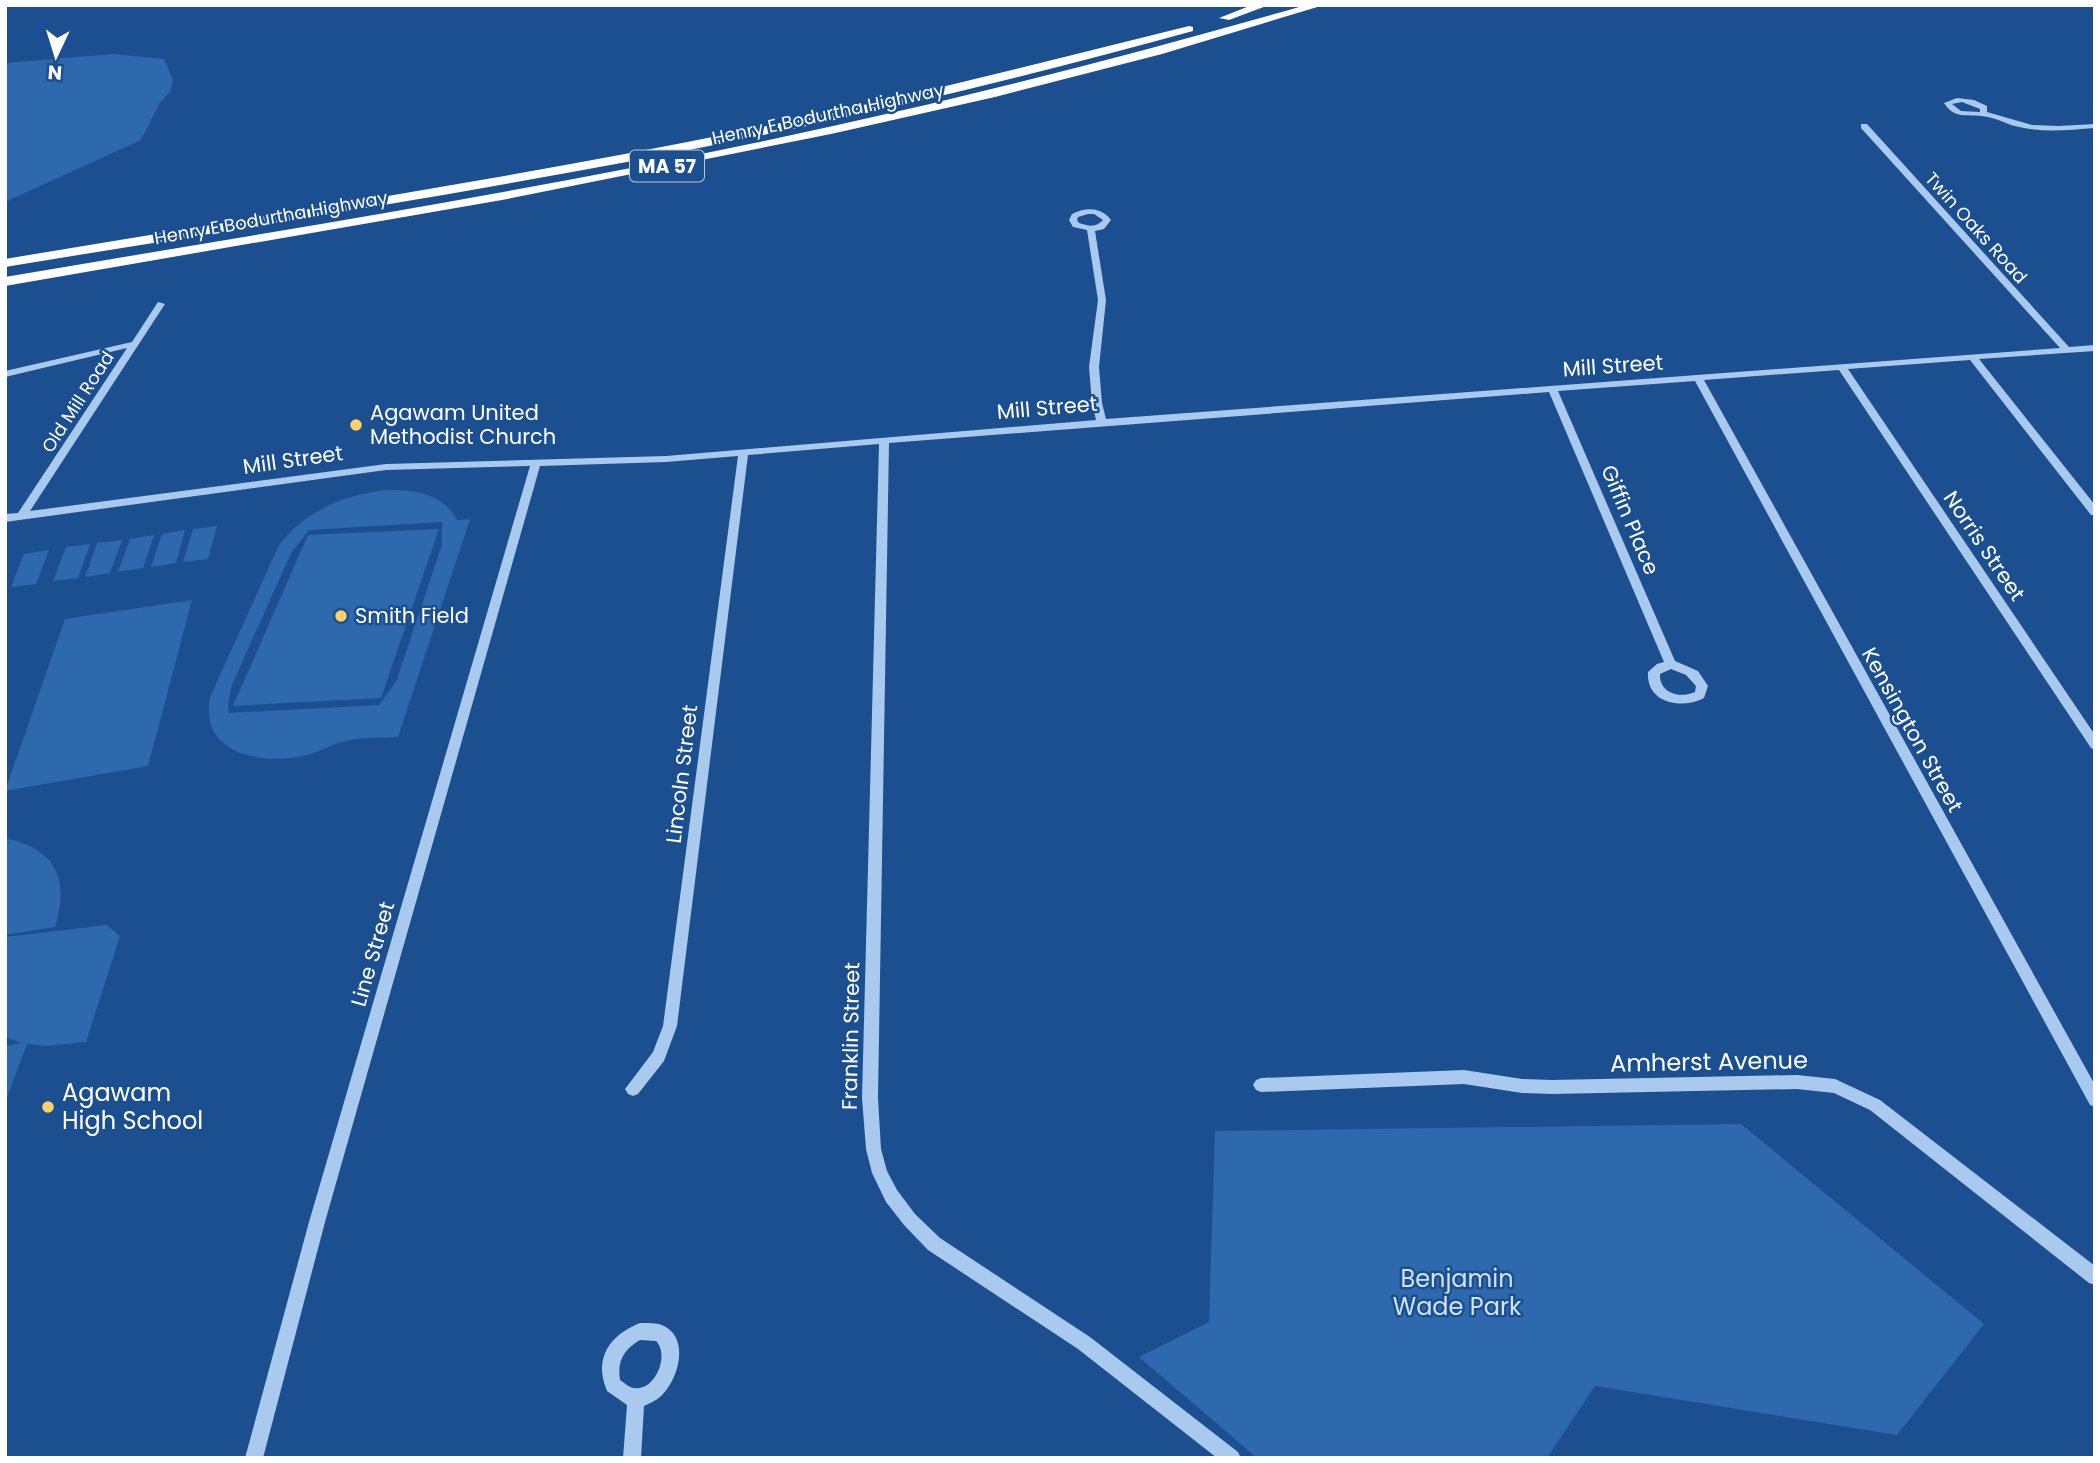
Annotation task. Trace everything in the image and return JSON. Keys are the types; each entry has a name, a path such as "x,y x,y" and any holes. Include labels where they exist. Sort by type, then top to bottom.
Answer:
{"highway":[{"name":"Henry E Bodurtha Highway","path":"5,263 520,177 702,143 991,80 1266,5"},
{"name":"Henry E Bodurtha Highway","path":"5,282 544,189 738,152 1056,79 1319,5"},
{"path":"1291,14 1326,5"}],"street":[{"path":"1983,114 2034,128 2095,126"},
{"name":"Twin Oaks Road","path":"1864,126 2067,350"},
{"path":"1091,229 1102,300 1094,367 1097,403 1102,423"},
{"name":"Old Mill Road","path":"21,517 160,304"},
{"path":"5,374 134,344"},
{"name":"Mill Street","path":"5,518 383,467 636,461 2095,348"},
{"path":"1972,357 2095,512"},
{"name":"Norris Street","path":"1842,367 2095,745"},
{"name":"Kensington Street","path":"1698,379 2095,1100"},
{"name":"Giffin Place","path":"1553,390 1671,666"},
{"name":"Franklin Street","path":"884,441 871,1036 871,1124 878,1171 896,1205 934,1244 1086,1345 1232,1458"},
{"name":"Lincoln Street","path":"633,1089 659,1056 670,1026 743,453"},
{"name":"Line Street","path":"254,1458 317,1222 536,463"},
{"name":"Amherst Avenue","path":"1261,1085 1464,1077 1532,1087 1797,1082 1835,1086 1875,1105 2095,1277"},
{"path":"632,1458 636,1397"}],"green space":[{"path":"113,54 164,59 173,80 170,92 159,104 141,140 5,202 5,63"},
{"path":"372,492 418,492 445,504 457,520 470,519 398,737 350,740 304,756 287,758 270,759 237,751 224,743 214,732 209,716 210,697 279,545 314,513 342,500","holes":["442,522 442,545 396,682 379,705 229,713 232,685 291,553 309,530"]},
{"path":"217,526 208,559 183,562 193,529"},
{"name":"Smith Field","path":"439,529 381,698 233,706 308,535"},
{"path":"185,530 176,563 151,567 162,534"},
{"path":"154,535 143,568 118,572 130,539"},
{"path":"122,540 110,573 85,577 97,543"},
{"path":"90,544 78,578 53,581 66,547"},
{"path":"49,550 36,584 11,587 24,554"},
{"path":"192,600 148,766 5,791 65,619"},
{"path":"5,838 36,850 47,858 55,869 61,894 55,927 5,935"},
{"path":"107,925 120,936 86,1042 46,1046 27,1044 5,1102 5,1046 22,1043 5,1037 5,937"},
{"name":"Benjamin Wade Park","path":"1741,1124 1984,1324 1897,1435 1595,1386 1547,1458 1257,1458 1139,1357 1209,1322 1215,1131"}],"place":[{"name":"Agawam United Methodist Church","path":"356,425"},
{"name":"Smith Field","path":"341,616"},
{"name":"Agawam High School","path":"48,1107"}]}
